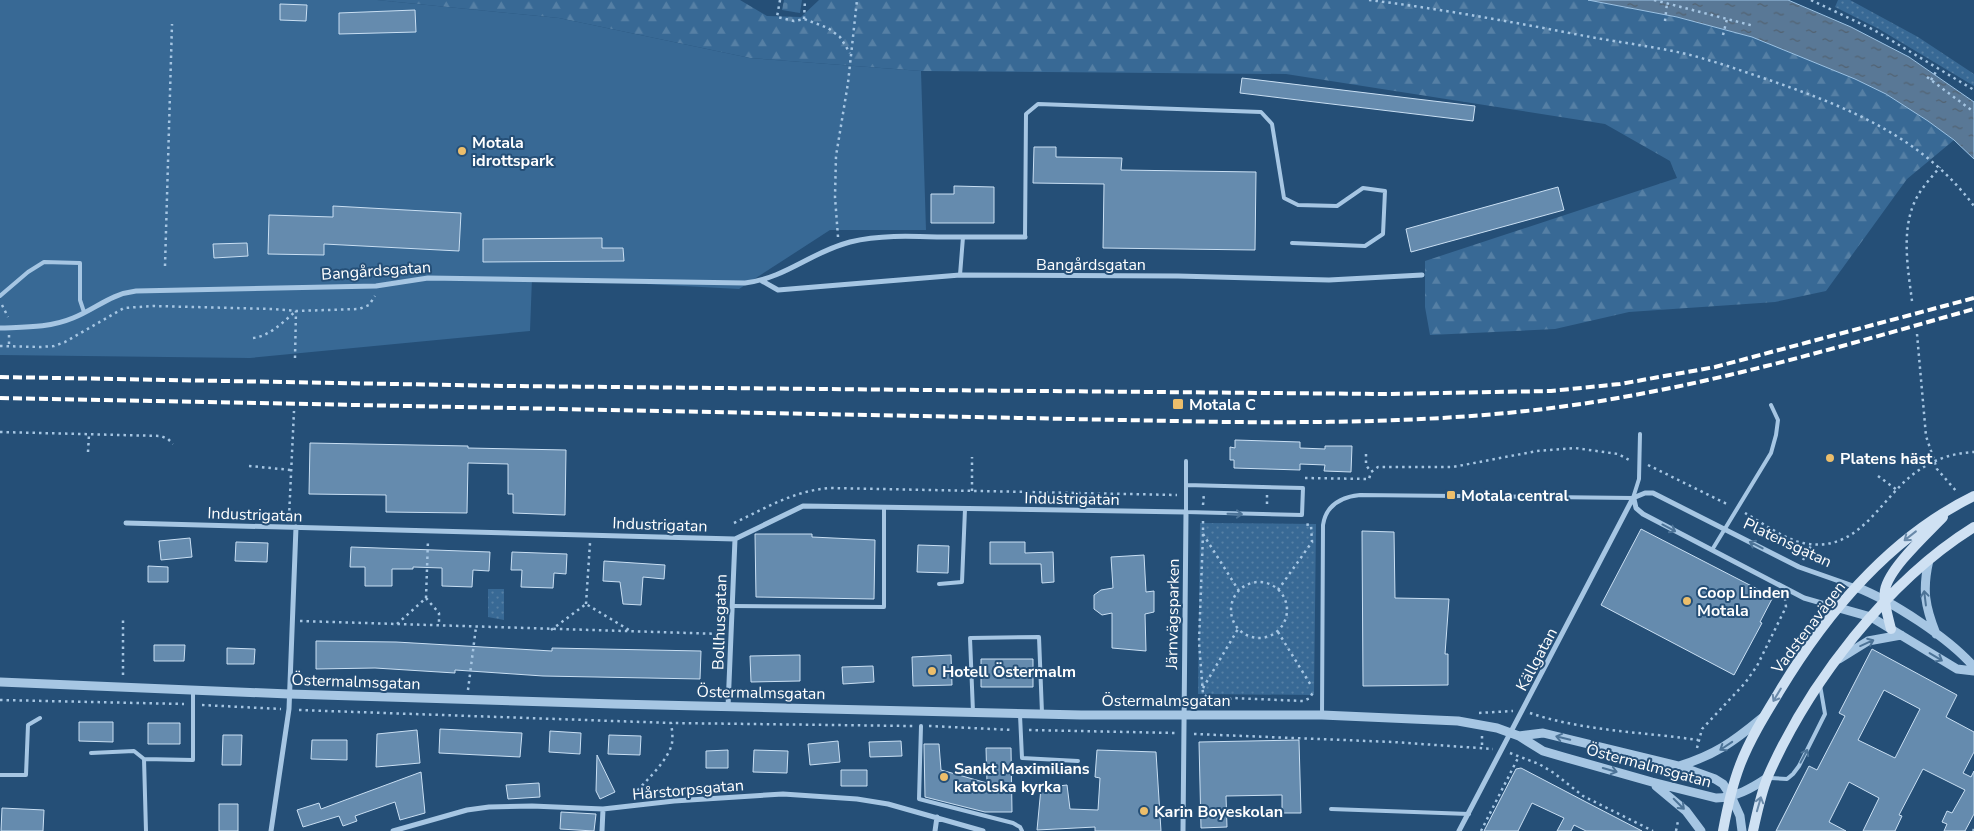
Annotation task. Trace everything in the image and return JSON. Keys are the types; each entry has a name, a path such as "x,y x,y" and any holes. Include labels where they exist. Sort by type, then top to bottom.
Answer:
{"main road":[{"name":"Vadstenavägen","path":"1723,831 1740,765 1764,716 1789,676 1839,608 1874,567 1897,546 1928,522 1974,496"},
{"name":"Vadstenavägen","path":"1891,628 1885,600 1888,580 1897,567 1950,509"},
{"name":"Vadstenavägen","path":"1753,831 1767,778 1788,736 1836,660 1885,600 1945,546 1974,528"}],"street":[{"name":"Bangårdsgatan","path":"0,328 47,326 59,323 116,295 136,291 376,286 428,278 729,284 762,281 778,275 824,251 869,238 907,236 1025,237"},
{"name":"Bangårdsgatan","path":"762,281 778,290 792,290 960,275 1178,276 1329,280 1422,275"},
{"name":"Platensgatan","path":"1633,498 1645,493 1653,493 1799,567 1856,587 1885,600 1964,656 1974,667"},
{"path":"1633,498 1636,508 1643,514 1804,598 1871,617 1957,669 1974,671"},
{"name":"Källgatan","path":"1460,831 1502,751 1515,735 1523,710 1633,498"},
{"name":"Industrigatan","path":"126,523 735,539 804,506 1186,512"},
{"name":"Järnvägsparken","path":"1183,831 1186,512"},
{"path":"271,831 289,709 296,527"},
{"name":"Bollhusgatan","path":"728,706 735,539"},
{"path":"1929,560 1924,581 1924,598 1936,635"},
{"path":"1836,660 1868,641 1901,635"},
{"name":"Östermalmsgatan","path":"0,682 467,700 1183,716 1322,715 1458,721 1482,724 1515,735 1543,751 1652,782 1716,798 1731,796 1723,784 1715,779 1679,766 1543,733 1515,735"},
{"path":"1679,766 1715,752 1741,735 1764,716"},
{"path":"1742,831 1740,816 1731,796 1755,786 1767,778"},
{"path":"1652,782 1686,811 1701,831"},
{"name":"Hårstorpsgatan","path":"393,831 467,810 489,807 532,806 603,809 783,794 865,800 888,804 983,831"},
{"path":"602,831 603,809"},
{"path":"935,831 937,817"}],"lane":[{"path":"1025,237 1026,114 1038,104 1261,112 1272,124 1284,198 1298,205 1337,206 1363,188 1384,191 1383,234 1365,246 1292,243"},
{"path":"960,275 963,237"},
{"path":"0,296 28,272 44,262 80,263 80,300 84,312"},
{"path":"1712,550 1770,453 1776,436 1778,420 1771,405"},
{"path":"1633,498 1639,479 1640,434"},
{"name":"Järnvägsparken","path":"1186,462 1186,512"},
{"path":"1186,485 1303,488 1302,515 1186,512"},
{"name":"Platensgatan","path":"1322,715 1323,525 1324,516 1329,508 1342,499 1360,495 1633,498"},
{"path":"732,606 884,607 884,508"},
{"path":"939,584 962,582 965,509"},
{"path":"973,712 970,638 1039,636 1042,713"},
{"path":"1767,778 1787,779 1799,766 1825,714 1820,684"},
{"path":"92,753 134,751 144,759 193,760 193,690"},
{"path":"1020,713 1022,758 1078,761"},
{"path":"0,775 26,775 28,725 40,718"},
{"path":"921,726 919,798 1014,823 1022,831"},
{"path":"144,759 146,831"},
{"path":"1331,809 1469,814"}],"path":[{"path":"780,0 777,17 794,21 804,19 817,23 834,32 851,54"},
{"path":"804,19 805,0"},
{"path":"839,246 834,191 836,156 857,0"},
{"path":"1369,0 1460,12 1649,46 1726,65 1813,95 1882,126 1940,167 1958,185 1974,206"},
{"path":"1654,0 1754,26"},
{"path":"1811,0 1874,30 1974,90"},
{"path":"1665,21 1667,4"},
{"path":"1723,35 1727,19"},
{"path":"165,266 172,24"},
{"path":"1930,80 1937,70"},
{"path":"1927,77 1974,112"},
{"path":"1912,301 1908,271 1908,224 1914,202 1940,167"},
{"path":"0,346 54,346 65,342 124,308 171,306 296,311 364,307 375,297 376,286"},
{"path":"252,338 264,336 296,311"},
{"path":"295,358 296,311"},
{"path":"1916,334 1926,436 1934,462 1942,476 1957,492"},
{"path":"289,527 294,411"},
{"path":"0,432 161,436 173,444"},
{"path":"88,435 88,452"},
{"path":"1303,488 1305,478 1368,479 1378,467 1453,468 1537,451 1575,448 1618,454 1632,462 1655,468 1795,540 1812,544 1835,542 1860,529 1910,476 1934,462 1950,455 1974,452"},
{"path":"1366,454 1366,465 1372,472"},
{"path":"972,457 972,491"},
{"path":"249,466 291,470"},
{"path":"1878,476 1897,490"},
{"path":"1204,485 1199,642 1203,694 1211,700 1222,701 1234,698 1303,701 1310,698 1313,689 1278,632"},
{"path":"734,523 775,503 812,489 1161,496 1186,494"},
{"path":"428,530 426,598 439,613 439,625"},
{"path":"1203,534 1239,591"},
{"path":"586,604 590,535"},
{"path":"1799,567 1812,544"},
{"path":"1258,582 1278,590 1284,597 1287,606 1287,616 1284,625 1278,632 1272,636 1257,639 1244,634 1238,629 1233,620 1231,610 1233,600 1239,591 1244,586 1258,582"},
{"path":"1695,754 1702,729 1735,695 1757,666 1786,607 1785,596 1788,589"},
{"path":"397,624 426,598"},
{"path":"551,630 586,604"},
{"path":"586,604 631,631"},
{"path":"123,687 124,619"},
{"path":"292,621 731,634"},
{"path":"467,700 476,627"},
{"path":"1202,689 1238,629"},
{"path":"0,700 192,705 672,723 921,726 1183,733 1482,748 1502,751 1539,764 1554,773 1583,796 1653,831"},
{"path":"1482,748 1482,724 1479,712 1523,710 1544,718 1596,727 1698,740"},
{"path":"623,807 666,756 672,743 672,723"},
{"path":"1480,831 1519,756"},
{"path":"1676,831 1680,815"}],"green space":[{"name":"Motala idrottspark","path":"0,0 377,0 559,18 750,58 921,71 926,230 830,230 739,289 532,278 530,331 250,358 0,355"},
{"path":"377,0 740,0 767,16 801,17 819,0 1588,0 1677,17 1752,37 1855,79 1886,94 1954,140 1907,179 1826,291 1775,302 1629,312 1555,329 1430,335 1425,307 1425,261 1677,178 1670,161 1605,124 1286,74 921,71 750,58 559,18"},
{"path":"784,0 802,0 800,13 782,10"},
{"path":"1838,0 1850,0 1918,37 1974,74 1974,86 1879,29 1835,7"},
{"path":"1200,523 1316,524 1314,695 1198,694"},
{"path":"488,589 504,589 504,620 488,617"}],"water":[{"path":"1588,0 1788,0 1851,27 1909,57 1974,102 1974,159 1954,140 1928,121 1886,94 1855,79 1752,37 1677,17"}],"building":[{"path":"280,4 307,5 306,21 280,20"},
{"path":"415,10 416,32 339,34 339,13"},
{"path":"1242,78 1475,106 1473,121 1240,93"},
{"path":"1034,147 1056,147 1056,157 1122,158 1121,170 1256,172 1255,250 1103,248 1104,184 1033,183"},
{"path":"954,186 994,187 994,223 931,223 931,194 954,194"},
{"path":"1558,187 1564,210 1411,252 1406,229"},
{"path":"333,206 461,213 459,251 324,244 324,255 268,254 269,215 333,217"},
{"path":"602,238 602,248 623,248 624,261 483,262 483,239"},
{"path":"247,243 248,256 214,258 213,244"},
{"path":"1235,440 1300,442 1300,448 1325,449 1325,446 1352,446 1351,472 1324,471 1325,465 1300,464 1300,470 1234,468 1234,460 1230,460 1230,447 1235,448"},
{"path":"310,443 566,450 565,515 513,513 513,494 508,494 508,464 468,463 467,513 386,512 386,495 309,494"},
{"name":"Coop Linden Motala","path":"1641,529 1773,597 1760,622 1762,623 1734,675 1601,605"},
{"path":"1362,531 1394,532 1395,598 1449,599 1445,654 1448,654 1448,685 1363,686"},
{"path":"755,534 812,534 812,537 875,540 874,599 756,597"},
{"path":"190,538 192,557 161,560 159,541"},
{"path":"236,542 268,543 267,562 235,561"},
{"path":"990,542 1025,542 1025,553 1053,552 1054,582 1042,583 1041,564 990,564"},
{"path":"918,545 949,546 948,573 917,572"},
{"path":"351,547 490,552 489,571 473,570 472,587 442,586 442,568 413,567 413,569 392,569 392,586 365,586 365,567 350,567"},
{"path":"512,552 567,554 566,574 554,573 553,588 521,587 522,570 511,570"},
{"path":"1144,555 1146,592 1154,591 1154,612 1145,614 1146,651 1112,648 1112,613 1102,615 1094,609 1094,595 1101,590 1113,588 1111,557"},
{"path":"604,561 665,565 664,579 643,577 641,605 623,604 620,582 603,581"},
{"path":"148,566 168,567 168,582 148,582"},
{"path":"316,641 396,642 552,651 552,648 701,651 700,679 543,676 455,670 455,673 375,668 316,669"},
{"path":"154,645 185,645 184,661 154,661"},
{"path":"227,648 255,649 254,664 227,664"},
{"path":"1872,649 1957,695 1946,717 1974,732 1974,752 1963,773 1971,777 1974,771 1974,814 1965,831 1944,831 1947,824 1942,822 1947,811 1952,813 1965,790 1923,769 1899,815 1902,816 1895,831 1863,831 1879,798 1849,782 1829,822 1846,831 1776,831 1809,766 1817,770 1845,716 1839,713","holes":["1884,690 1920,709 1895,758 1858,740"]},
{"path":"800,655 800,681 751,682 750,656"},
{"name":"Hotell Östermalm","path":"951,655 952,685 913,686 912,657"},
{"path":"981,659 1033,659 1033,687 981,687"},
{"path":"873,666 874,682 843,684 842,667"},
{"path":"79,722 113,722 113,742 79,741"},
{"path":"148,723 180,723 180,744 148,744"},
{"path":"440,729 522,733 520,757 439,753"},
{"path":"417,730 420,763 376,767 377,734"},
{"path":"550,731 581,733 580,754 549,752"},
{"path":"223,735 242,735 241,765 222,765"},
{"path":"609,735 641,736 640,755 608,754"},
{"path":"312,740 347,740 347,760 311,759"},
{"path":"1299,740 1301,813 1282,813 1282,795 1226,796 1227,827 1201,828 1199,742"},
{"path":"838,741 840,762 810,765 808,744"},
{"path":"901,741 902,756 870,757 869,742"},
{"name":"Sankt Maximilians katolska kyrka","path":"924,744 939,744 941,770 987,783 986,748 1011,748 1012,812 985,812 925,797"},
{"path":"728,750 728,768 706,768 706,751"},
{"path":"754,750 788,751 787,773 753,772"},
{"path":"1097,750 1156,752 1161,831 1095,831 1095,827 1037,830 1041,788 1067,785 1070,809 1098,810 1100,778 1095,777"},
{"path":"597,755 615,792 600,799 596,791"},
{"path":"1521,768 1642,831 1586,831 1574,825 1571,831 1557,831 1564,818 1532,803 1518,831 1484,831 1516,769"},
{"path":"841,770 867,770 867,786 841,786"},
{"path":"421,772 425,813 400,820 395,802 355,816 357,821 343,826 339,816 303,827 297,810 319,803 321,809"},
{"path":"539,783 540,797 508,799 506,785"},
{"path":"219,804 238,804 238,831 219,831"},
{"path":"2,808 44,810 43,831 1,831"},
{"path":"561,812 596,814 594,831 560,829"}],"railway":[{"path":"0,377 508,386 925,390 1384,394 1551,391 1620,384 1715,367 1974,298"},
{"path":"0,398 1225,422 1427,419 1528,411 1673,388 1803,357 1974,309"}],"place":[{"name":"Motala idrottspark","path":"462,151"},
{"name":"Motala C","path":"1178,404"},
{"name":"Platens häst","path":"1830,458"},
{"name":"Motala central","path":"1451,495"},
{"name":"Coop Linden Motala","path":"1687,601"},
{"name":"Hotell Östermalm","path":"932,671"},
{"name":"Sankt Maximilians katolska kyrka","path":"944,777"},
{"name":"Karin Boyeskolan","path":"1144,811"}]}
